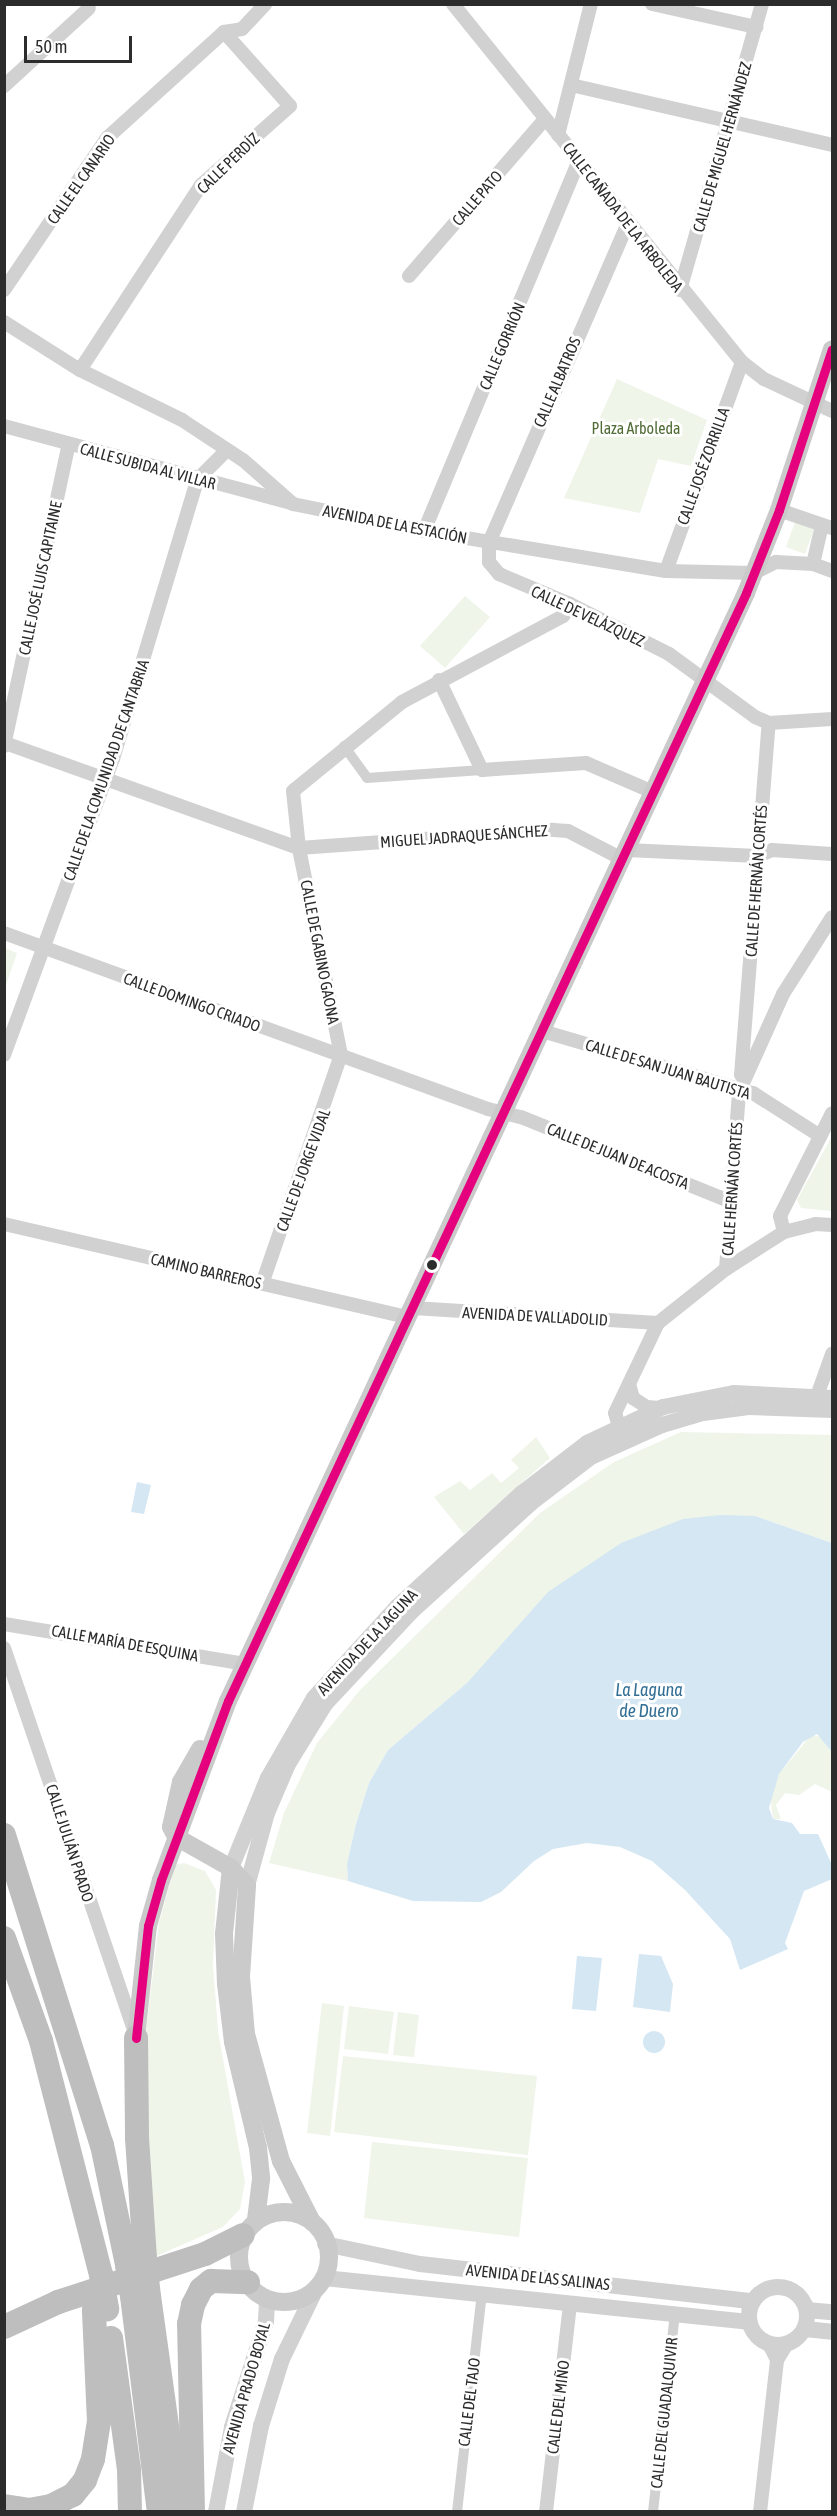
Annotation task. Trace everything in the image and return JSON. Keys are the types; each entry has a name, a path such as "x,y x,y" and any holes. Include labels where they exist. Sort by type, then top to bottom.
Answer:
{"highway":[{"path":"4,1835 102,2145 136,2262"},
{"path":"4,1938 41,2041 82,2192 100,2309 129,2469 130,2511"},
{"path":"136,2038 136,2262 159,2511"},
{"path":"4,2327 58,2302 206,2254 249,2228"},
{"path":"4,2342 65,2313 172,2277 200,2270 246,2277"},
{"path":"193,2511 189,2324 193,2305 201,2289 211,2281 246,2277"},
{"path":"140,2296 179,2511"},
{"path":"4,2506 30,2510 51,2506 73,2495 85,2480 93,2459 99,2422 100,2309"}],"main road":[{"path":"136,2038 148,1926 176,1837 170,1818 181,1782 228,1701 706,680 754,573 779,510 832,349"},
{"path":"176,1837 231,1868 247,1886"},
{"name":"AVENIDA DE LA LAGUNA","path":"231,1868 224,1934 225,1984 233,2042 258,2148 261,2179 249,2228"},
{"name":"AVENIDA DE LA LAGUNA","path":"247,1886 241,1977 246,2034 281,2161 312,2222"},
{"path":"287,2211 312,2222 325,2244 328,2267 320,2284 292,2302 267,2299 246,2277 239,2255 249,2228 287,2211"}],"street":[{"name":"CALLE EL CANARIO","path":"4,290 106,138 224,32 242,29 265,4"},
{"name":"CALLE CAÑADA DE LA ARBOLEDA","path":"453,4 680,290 742,362 813,405 832,411"},
{"path":"558,135 591,4"},
{"path":"652,4 756,27"},
{"name":"CALLE DE MIGUEL HERNÁNDEZ","path":"680,290 731,119 762,4"},
{"path":"4,86 88,9"},
{"name":"CALLE PERDÍZ","path":"80,370 201,185 290,106 224,32"},
{"path":"571,85 731,119 832,145"},
{"name":"CALLE PATO","path":"409,276 545,119"},
{"name":"CALLE GORRIÓN","path":"424,531 579,161"},
{"name":"CALLE ALBATROS","path":"489,542 628,223"},
{"name":"AVENIDA DE LA ESTACIÓN","path":"4,322 80,370 182,420 228,450 293,504 424,531 666,571 754,573 776,562 813,564 832,571"},
{"name":"CALLE JOSÉ ZORRILLA","path":"666,571 742,362"},
{"name":"CALLE SUBIDA AL VILLAR","path":"4,426 196,480 293,504"},
{"name":"CALLE JOSÉ LUIS CAPITAINE","path":"5,745 69,444"},
{"path":"196,480 228,450"},
{"name":"CALLE DE LA COMUNIDAD DE CANTABRIA","path":"4,1055 106,779 196,480"},
{"path":"779,510 827,527 813,564"},
{"name":"CALLE DE VELÁZQUEZ","path":"489,542 489,562 499,574 570,604 669,654 769,723"},
{"path":"570,604 563,616 439,680 402,702 344,746 367,778 586,763 654,792"},
{"path":"439,680 482,770"},
{"path":"769,723 822,723 832,719"},
{"name":"CALLE DE HERNÁN CORTÉS","path":"752,1041 758,856 769,723"},
{"path":"5,745 299,848"},
{"name":"CALLE DE GABINO GAONA","path":"341,1055 299,848 292,791 344,746"},
{"name":"MIGUEL JADRAQUE SÁNCHEZ","path":"299,848 553,830 568,831 625,855"},
{"path":"625,855 758,856 772,850 832,854"},
{"path":"752,1041 832,917"},
{"path":"4,933 44,948"},
{"name":"CALLE DOMINGO CRIADO","path":"44,948 504,1113"},
{"name":"CALLE DE SAN JUAN BAUTISTA","path":"542,1031 739,1092 753,1094 820,1136"},
{"name":"CALLE HERNÁN CORTÉS","path":"726,1269 739,1092 752,1041"},
{"name":"CALLE DE JORGE VIDAL","path":"262,1284 341,1055"},
{"name":"CALLE DE JUAN DE ACOSTA","path":"504,1113 731,1202"},
{"path":"784,1232 780,1216 832,1113"},
{"name":"CAMINO BARREROS","path":"4,1224 262,1284 410,1312"},
{"path":"621,1434 615,1413 658,1323 726,1269 784,1232 815,1224 832,1225"},
{"name":"AVENIDA DE VALLADOLID","path":"410,1312 658,1323"},
{"path":"825,1397 832,1353"},
{"path":"629,1384 633,1398 647,1407 660,1408"},
{"name":"AVENIDA DE LA LAGUNA","path":"247,1886 267,1813 288,1764 325,1704 412,1611 531,1503 621,1434 660,1408 734,1394 825,1397"},
{"name":"AVENIDA DE LA LAGUNA","path":"231,1868 268,1778 292,1729 342,1664 397,1607 522,1493 586,1443 703,1413 749,1407 832,1410"},
{"name":"CALLE MARÍA DE ESQUINA","path":"4,1624 245,1664"},
{"name":"CALLE JULIÁN PRADO","path":"4,1648 136,2038"},
{"name":"AVENIDA DE LAS SALINAS","path":"325,2244 420,2265 752,2301"},
{"name":"AVENIDA DE LAS SALINAS","path":"320,2284 482,2293 749,2322"},
{"name":"AVENIDA PRADO BOYAL","path":"244,2511 261,2427 282,2359 320,2284"},
{"path":"760,2511 777,2360 787,2344 805,2329 807,2310 801,2297 788,2288 771,2287 752,2301 749,2322 755,2334 769,2344 777,2360"},
{"name":"CALLE DEL TAJO","path":"456,2511 482,2293"},
{"name":"AVENIDA PRADO BOYAL","path":"216,2511 232,2427 266,2321 267,2299"},
{"name":"CALLE DEL MIÑO","path":"546,2511 570,2303"},
{"path":"807,2310 832,2312"},
{"name":"CALLE DEL GUADALQUIVIR","path":"653,2511 675,2314"},
{"path":"805,2329 832,2332"},
{"path":"769,2344 787,2344"}],"green space":[{"name":"Plaza Arboleda","path":"617,379 707,420 691,466 658,459 640,513 564,498"},
{"path":"795,522 814,529 805,554 786,547"},
{"path":"465,596 490,617 445,668 420,646"},
{"path":"5,948 17,953 5,988"},
{"path":"832,1136 832,1211 801,1208 797,1200"},
{"path":"681,1432 832,1435 832,1543 755,1516 467,1683 388,1750 369,1783 356,1824 347,1864 348,1881 269,1863 284,1813 317,1743 360,1690 540,1513 614,1462"},
{"path":"536,1437 550,1458 464,1534 434,1497 460,1481 470,1490 492,1473 501,1483 519,1468 511,1460"},
{"path":"811,1735 821,1737 832,1752 832,1792 815,1784 799,1795 785,1793 776,1805 781,1819 773,1819 770,1795 779,1774"},
{"path":"184,1863 205,1871 216,1890 213,1964 218,2031 245,2182 240,2209 223,2227 154,2257 144,2048 159,1923 175,1865"},
{"path":"322,2003 344,2006 330,2136 307,2133"},
{"path":"349,2006 394,2012 388,2054 344,2049"},
{"path":"398,2012 419,2015 414,2057 393,2055"},
{"path":"343,2056 537,2076 528,2155 334,2132"},
{"path":"372,2142 528,2158 519,2237 364,2218"}],"water":[{"path":"137,1482 151,1485 144,1514 131,1512"},
{"name":"La Laguna de Duero","path":"720,1515 755,1516 832,1543 832,1752 817,1734 803,1742 779,1774 769,1808 773,1819 792,1823 800,1834 818,1834 832,1865 832,1879 804,1891 785,1943 788,1949 740,1970 730,1939 685,1890 652,1861 620,1847 587,1843 553,1849 534,1861 501,1892 481,1902 413,1901 348,1881 347,1864 356,1824 369,1783 388,1750 467,1683 548,1592 621,1543 683,1519"},
{"path":"639,1954 661,1956 673,1984 670,2012 633,2007"},
{"path":"577,1956 602,1958 596,2011 572,2009"},
{"path":"654,2031 662,2034 665,2042 662,2050 654,2053 646,2050 643,2042 646,2034"}],"transit line":[{"path":"136,2038 148,1926 161,1880 228,1701 746,593 779,510 832,349"}]}
